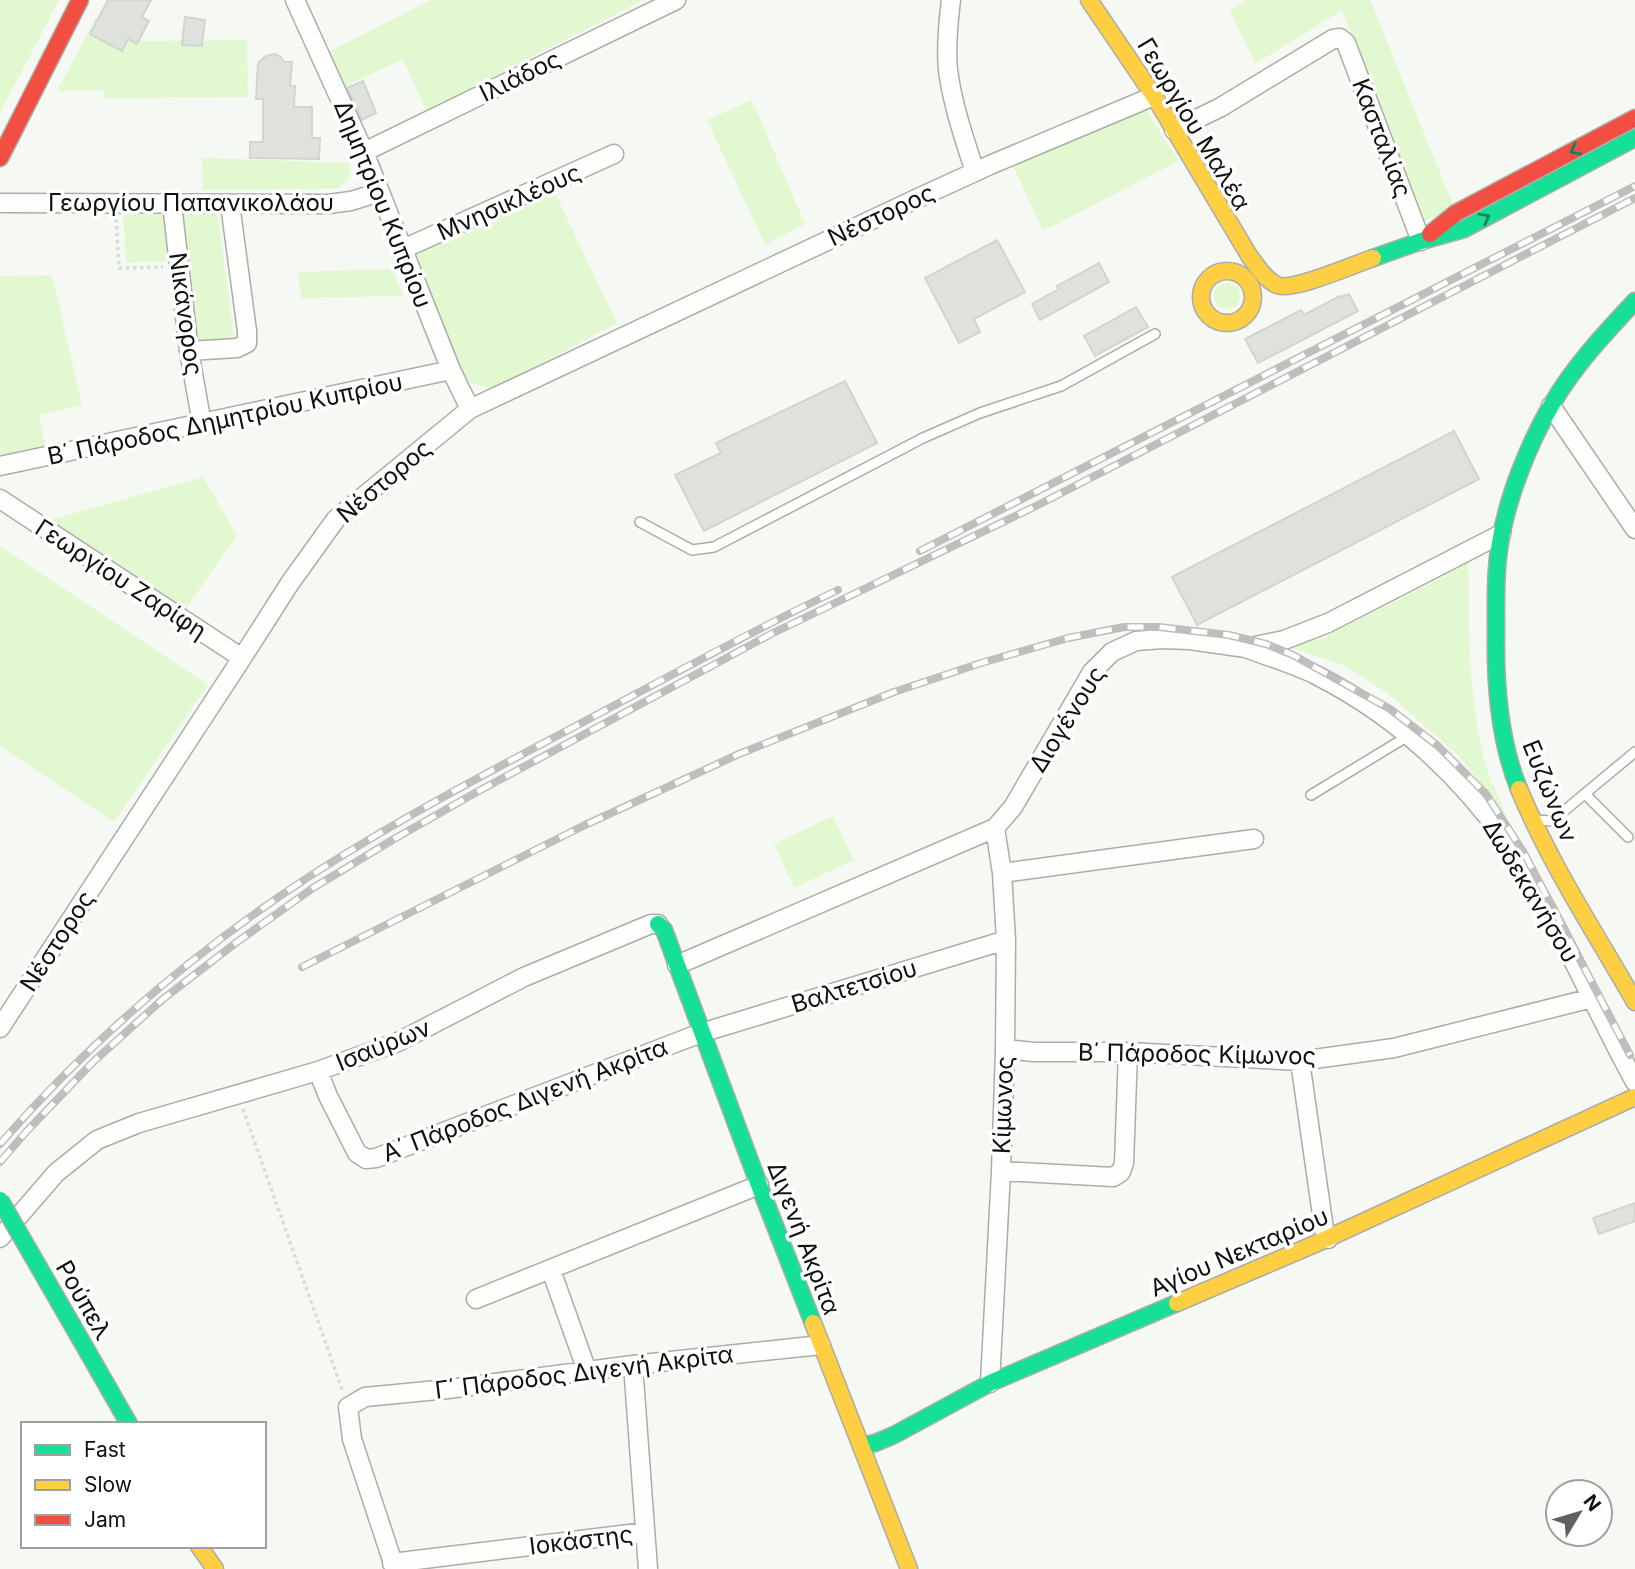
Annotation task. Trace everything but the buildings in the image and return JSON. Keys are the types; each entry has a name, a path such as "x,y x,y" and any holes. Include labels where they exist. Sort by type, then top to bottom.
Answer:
{"street":[{"path":"0,158 80,0"},
{"name":"Δημητρίου Κυπρίου","path":"295,0 364,152 451,370 470,409"},
{"name":"Ιλιάδος","path":"364,152 676,0"},
{"path":"951,0 948,75 975,172"},
{"name":"Γεωργίου Μαλέα","path":"1088,0 1154,96 1240,244 1261,271"},
{"name":"Κασταλίας","path":"1174,130 1221,107 1333,39 1340,38 1346,43 1421,241"},
{"name":"Νέστορος","path":"0,1028 290,583 336,519 470,409 975,172 1154,96"},
{"path":"1421,241 1456,213 1635,118"},
{"path":"1261,271 1251,308 1239,321 1224,323 1208,315 1200,297 1202,288 1213,274 1261,271 1270,281 1283,287 1303,283 1421,241 1464,229 1635,138"},
{"name":"Μνησικλέους","path":"403,249 614,154"},
{"name":"Γεωργίου Παπανικολάου","path":"0,203 328,204 351,201 380,192"},
{"name":"Νικάνορος","path":"172,204 189,351 202,424"},
{"path":"189,351 237,348 247,342 230,204"},
{"path":"1229,271 1240,244"},
{"path":"1229,271 1242,275 1253,293"},
{"path":"1501,534 1526,456 1551,405 1578,367 1635,301"},
{"name":"Β΄ Πάροδος Δημητρίου Κυπρίου","path":"0,467 451,370"},
{"path":"1551,405 1635,529"},
{"name":"Γεωργίου Ζαρίφη","path":"0,499 242,658"},
{"name":"Διογένους","path":"677,965 995,828 1013,807 1092,672 1112,652 1136,641 1162,639 1246,648 1284,640 1328,623 1501,534"},
{"name":"Ευζώνων","path":"1501,534 1495,645 1496,693 1506,747 1517,782 1546,848 1635,1002"},
{"name":"Δωδεκανήσου","path":"1246,648 1314,674 1369,705 1435,757 1466,791 1507,843 1546,908 1635,1082"},
{"name":"Κίμωνος","path":"990,1383 1001,1171 1006,940 1002,873 995,828"},
{"path":"1002,873 1254,839"},
{"name":"Ισαύρων","path":"0,1238 56,1173 97,1140 139,1123 318,1071 398,1042 524,977 650,924 658,924"},
{"name":"Διγενή Ακρίτα","path":"658,924 664,930 906,1569"},
{"name":"Βαλτετσίου","path":"701,1032 1006,940"},
{"name":"Β΄ Πάροδος Κίμωνος","path":"1005,1049 1300,1061 1394,1048 1592,998"},
{"name":"Α΄ Πάροδος Διγενή Ακρίτα","path":"318,1071 357,1153 366,1159 376,1158 701,1032"},
{"path":"1001,1171 1113,1177 1121,1172 1124,1163 1128,1052"},
{"path":"1300,1061 1324,1229 1328,1238"},
{"name":"Αγίου Νεκταρίου","path":"861,1446 875,1444 990,1383 1328,1238 1635,1097"},
{"path":"476,1299 759,1185"},
{"name":"Ρούπελ","path":"0,1200 128,1422"},
{"path":"551,1270 587,1371"},
{"name":"Γ΄ Πάροδος Διγενή Ακρίτα","path":"348,1407 365,1397 821,1345"},
{"path":"633,1365 648,1569"},
{"path":"348,1407 352,1439 393,1566"},
{"name":"Ιοκάστης","path":"393,1566 645,1532"},
{"path":"200,1548 215,1569"}],"lane":[{"path":"640,522 692,550 714,547 923,438 980,413 1061,386 1155,334"},
{"path":"1311,795 1409,735"},
{"path":"1533,820 1552,821 1635,752"},
{"path":"1584,794 1628,837"}],"path":[{"path":"115,203 119,268 178,266"},
{"path":"238,1094 348,1407"}],"green space":[{"path":"0,0 59,0 0,113"},
{"path":"431,0 643,0 426,111 403,59 339,89 324,54"},
{"path":"1246,0 1370,0 1454,207 1421,223 1342,10 1255,64 1230,10"},
{"path":"96,17 142,41 247,40 248,97 104,98 103,90 57,91"},
{"path":"752,100 805,224 765,245 707,120"},
{"path":"1144,107 1179,161 1043,231 1012,163"},
{"path":"202,158 350,163 350,172 347,181 336,189 203,190"},
{"path":"553,189 617,323 492,389 462,380 408,251"},
{"path":"167,210 171,261 126,263 123,211"},
{"path":"182,214 218,215 234,337 197,341"},
{"path":"392,269 403,296 301,298 298,272"},
{"path":"52,275 82,405 39,415 46,449 0,459 0,276"},
{"path":"1227,283 1236,287 1240,296 1236,305 1227,309 1218,305 1214,296 1218,287"},
{"path":"203,477 237,535 185,610 50,520"},
{"path":"0,546 208,685 114,822 0,746"},
{"path":"1468,562 1474,707 1485,764 1508,821 1460,757 1386,692 1345,666 1286,646 1321,639"},
{"path":"833,816 854,860 794,888 774,844"}],"railway":[{"path":"920,551 1635,186"},
{"path":"0,1162 93,1062 163,999 313,888 394,839 771,634 1036,506 1635,198"},
{"path":"0,1144 34,1106 144,1000 224,936 307,878 470,782 737,640 838,590"},
{"path":"302,967 583,826 739,754 894,692 1068,638 1124,627 1159,627 1229,635 1266,644 1293,655 1390,709 1438,746 1486,794 1524,853 1630,1055"}],"traffic: fast":[{"path":"1373,258 1464,229 1635,138"},
{"path":"1519,789 1503,732 1496,672 1498,554 1503,526 1520,471 1552,404 1580,363 1635,301"},
{"path":"658,924 664,930 813,1323"},
{"path":"0,1200 78,1335"},
{"path":"861,1446 894,1435 990,1383 1177,1303"},
{"path":"78,1335 128,1422"}],"traffic: slow":[{"path":"1089,0 1154,96 1250,257 1269,280 1277,285 1296,285 1373,258"},
{"path":"1227,271 1237,273 1245,279 1251,287 1253,297 1251,307 1245,315 1237,321 1227,323 1217,321 1209,315 1203,307 1201,297 1203,287 1209,279 1217,273 1227,271"},
{"path":"1519,789 1559,871 1635,1002"},
{"path":"1177,1303 1315,1244 1635,1097"},
{"path":"813,1323 909,1569"},
{"path":"200,1548 215,1569"}],"traffic: jam":[{"path":"0,158 80,0"},
{"path":"1430,234 1456,213 1635,118"}]}
